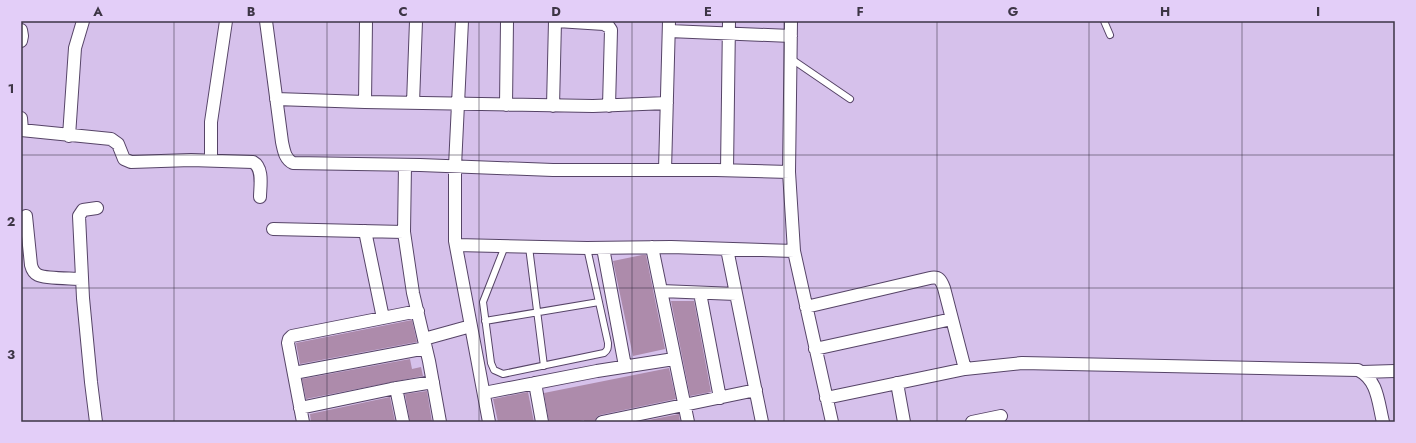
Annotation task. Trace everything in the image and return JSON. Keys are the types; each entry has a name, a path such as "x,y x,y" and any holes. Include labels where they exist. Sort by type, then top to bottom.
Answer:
{"street":[{"path":"68,136 74,48 83,21"},
{"path":"211,161 211,122 226,21"},
{"path":"266,21 282,142 285,155 288,160 293,163 455,166 553,170 727,170 789,172"},
{"path":"365,102 366,21"},
{"path":"413,103 416,21"},
{"path":"462,21 455,166 456,245 490,422"},
{"path":"506,105 507,21"},
{"path":"553,106 556,21 604,24 611,30 609,106"},
{"path":"791,21 789,172 794,251 832,422"},
{"path":"665,170 669,26 729,27 791,36"},
{"path":"727,170 729,27"},
{"path":"21,30 21,41"},
{"path":"276,99 553,106 667,104"},
{"path":"21,118 21,130 68,136 111,139 118,144 124,159 131,162 191,160 253,162 257,164 260,169 260,197"},
{"path":"405,165 404,232 440,422"},
{"path":"96,422 82,279 79,216 82,210 97,208"},
{"path":"26,216 31,265 34,272 38,275 44,276 82,279"},
{"path":"273,228 404,232"},
{"path":"365,231 383,318"},
{"path":"456,245 587,248 727,248 794,251"},
{"path":"652,247 688,422"},
{"path":"604,248 625,366"},
{"path":"727,248 762,422"},
{"path":"806,307 934,277 938,278 941,280 965,369"},
{"path":"661,291 736,294"},
{"path":"700,293 720,398"},
{"path":"302,422 288,343 292,336 418,311"},
{"path":"815,349 952,319"},
{"path":"294,373 425,343 471,326"},
{"path":"484,393 674,358"},
{"path":"826,398 965,369 1022,363 1358,370 1366,374 1374,386 1383,422"},
{"path":"1362,372 1395,370"},
{"path":"300,408 432,382"},
{"path":"535,383 542,422"},
{"path":"897,383 904,422"},
{"path":"396,388 403,422"},
{"path":"602,422 756,390"},
{"path":"972,422 1001,416"}],"lane":[{"path":"1104,21 1110,36"},
{"path":"790,58 850,99"},
{"path":"505,246 483,302 491,364 494,370 503,374 604,353 607,351 608,343 587,248"},
{"path":"529,247 544,366"},
{"path":"485,321 599,302"}],"building":[{"path":"646,255 665,349 633,356 613,261"},
{"path":"671,301 694,301 711,392 690,396"},
{"path":"412,320 417,342 300,364 296,343"},
{"path":"410,359 412,369 421,367 423,376 306,399 302,379"},
{"path":"669,368 676,399 600,415 597,417 595,422 584,422 584,420 575,422 549,422 544,393"},
{"path":"427,391 432,422 410,422 405,394"},
{"path":"528,392 534,422 498,422 493,399"},
{"path":"390,397 395,421 311,422 310,414"},
{"path":"679,414 680,422 639,422"}]}
